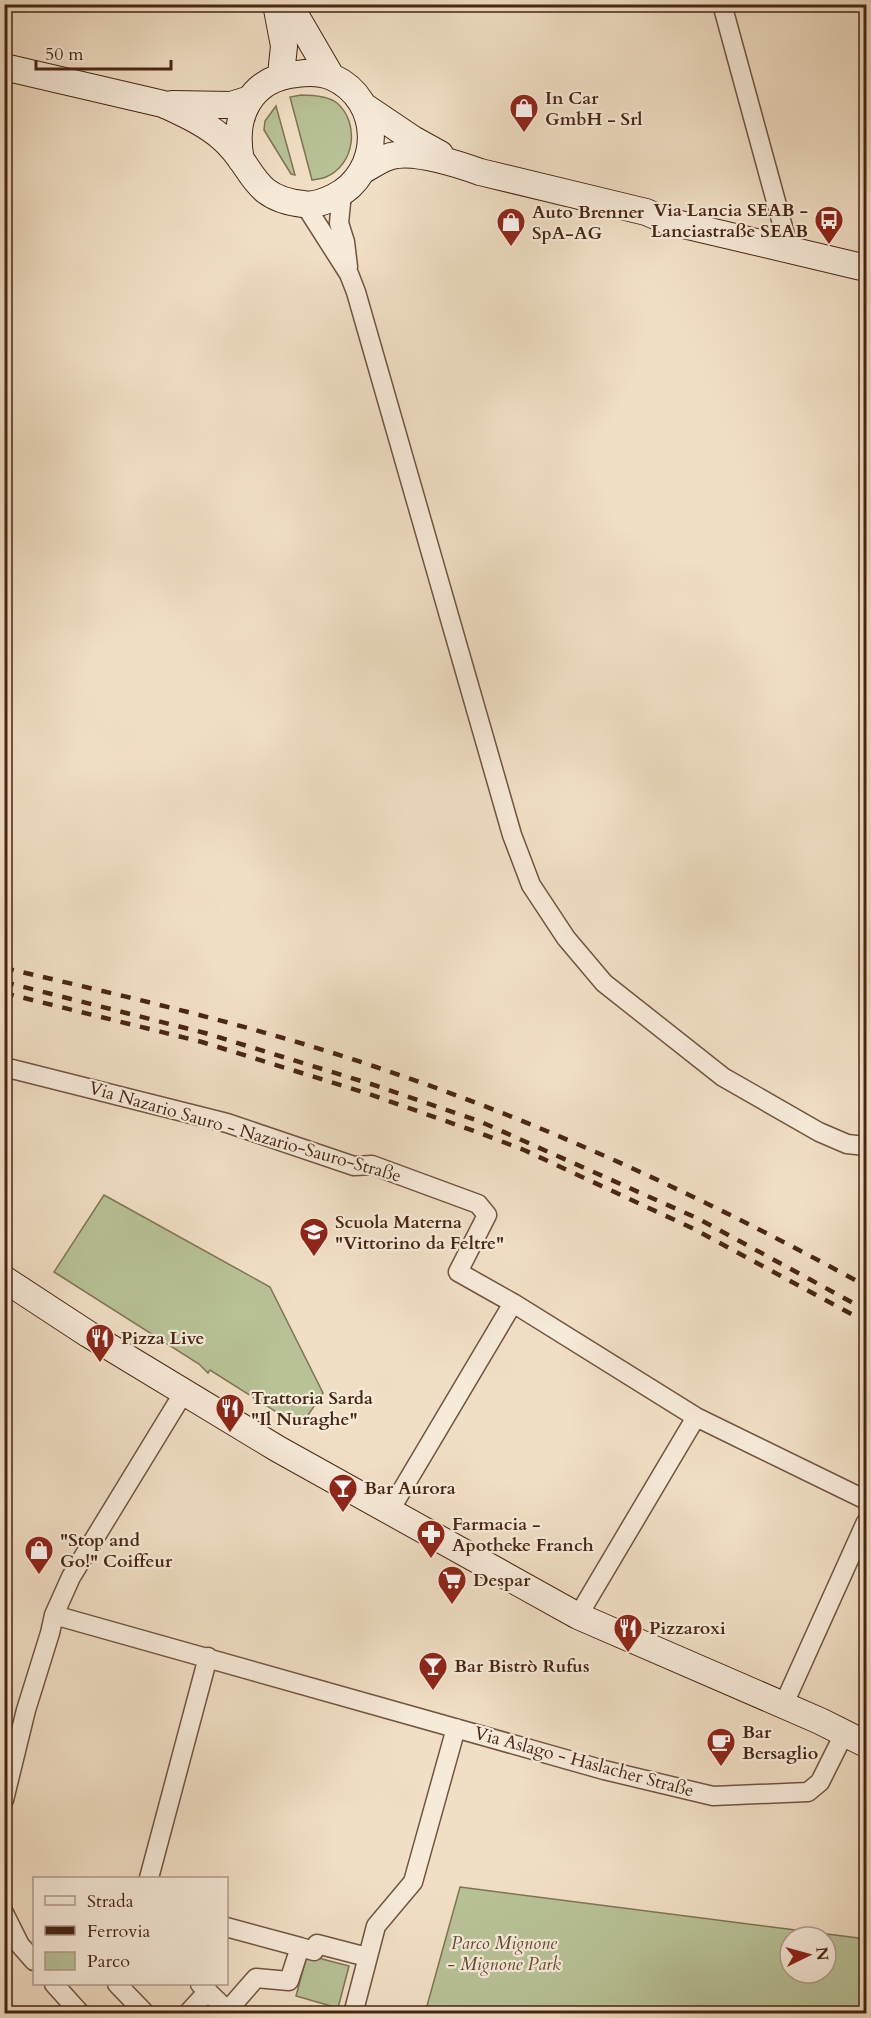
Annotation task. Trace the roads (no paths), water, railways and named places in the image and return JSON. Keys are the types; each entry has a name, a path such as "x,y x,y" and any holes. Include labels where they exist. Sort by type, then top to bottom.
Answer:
{"main road":[{"path":"276,4 284,46 280,75"},
{"path":"289,4 331,76"},
{"path":"4,67 163,104 231,105 250,99"},
{"path":"241,160 238,144 239,126 244,110 257,90 280,75 315,72 340,81 356,95 364,106 369,121 371,143 363,171"},
{"path":"163,104 207,126 224,139 259,187 278,199 305,205 324,202 342,193 363,171 396,155 454,163 480,172 646,212 677,223 867,267"},
{"path":"364,106 454,163"},
{"path":"4,1279 88,1334 278,1449 578,1616 855,1739"}],"street":[{"path":"722,4 789,249"},
{"path":"342,193 339,223 345,242 349,274"},
{"path":"305,205 349,274 356,292 508,825 531,885 566,938 604,983 723,1077 819,1132 847,1144 867,1146"},
{"name":"Via Nazario Sauro - Nazario-Sauro-Straße","path":"4,1067 164,1105 227,1123 354,1166 372,1165 478,1204 487,1215 458,1272 513,1303 696,1417 867,1500"},
{"path":"389,1512 513,1303"},
{"path":"4,1800 26,1710 54,1615 71,1577 184,1392"},
{"path":"578,1616 696,1417"},
{"path":"783,1706 867,1522"},
{"name":"Via Aslago - Haslacher Straße","path":"54,1615 604,1770 713,1796 808,1792 820,1782 855,1739"},
{"path":"149,1877 208,1657"},
{"name":"Via Aslago - Haslacher Straße","path":"367,1957 376,1926 413,1882 456,1728"},
{"path":"4,1913 20,1945 33,1960"},
{"path":"228,1928 314,1951 317,1944 367,1957 353,2013"},
{"path":"187,2013 204,1987 229,2012 256,1978 289,1981 300,1947"},
{"path":"56,1985 81,2013"},
{"path":"119,1985 146,2013"}],"railway":[{"path":"4,968 238,1025 330,1052 440,1089 565,1139 687,1194 866,1286"},
{"path":"4,982 205,1033 371,1084 479,1121 699,1219 866,1310"},
{"path":"4,993 202,1042 366,1093 477,1132 524,1150 694,1229 866,1322"}],"place":[{"name":"In Car GmbH - Srl","path":"524,134"},
{"name":"Via Lancia SEAB - Lanciastraße SEAB","path":"829,246"},
{"name":"Auto Brenner SpA-AG","path":"511,248"},
{"name":"Scuola Materna \"Vittorino da Feltre\"","path":"314,1258"},
{"name":"Pizza Live","path":"100,1364"},
{"name":"Trattoria Sarda \"Il Nuraghe\"","path":"230,1434"},
{"name":"Bar Aurora","path":"343,1514"},
{"name":"Farmacia - Apotheke Franch","path":"431,1560"},
{"name":"\"Stop and Go!\" Coiffeur","path":"39,1576"},
{"name":"Despar","path":"452,1606"},
{"name":"Pizzaroxi","path":"628,1654"},
{"name":"Bar Bistrò Rufus","path":"433,1692"},
{"name":"Bar Bersaglio","path":"721,1768"}],"park label":[{"name":"Parco Mignone - Mignone Park","path":"504,1953"}]}
